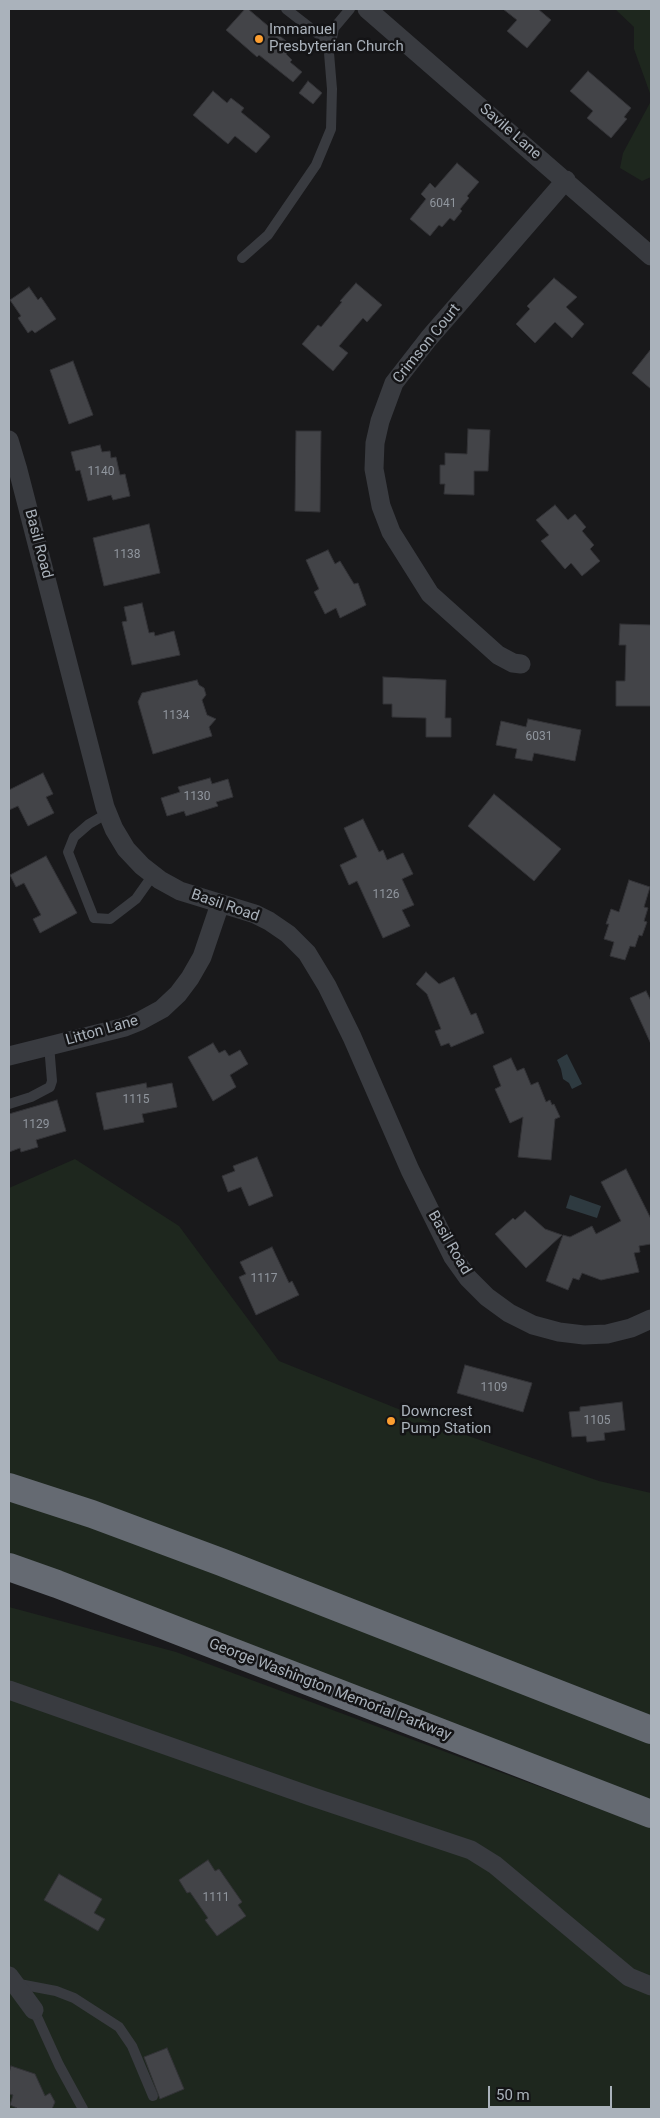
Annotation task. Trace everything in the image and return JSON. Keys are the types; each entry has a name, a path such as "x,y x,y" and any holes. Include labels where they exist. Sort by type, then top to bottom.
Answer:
{"highway":[{"path":"9,1487 92,1514 221,1562 651,1730"},
{"name":"George Washington Memorial Parkway","path":"9,1567 651,1814"}],"street":[{"name":"Savile Lane","path":"367,9 566,180 651,256"},
{"name":"Crimson Court","path":"521,664 513,663 498,655 430,594 420,579 391,532 381,506 374,469 376,442 380,421 394,383 429,338 566,180"},
{"name":"Basil Road","path":"9,440 108,814 114,829 126,849 153,875 180,891 255,914 288,934 307,953 352,1037 410,1170 453,1257 468,1278 487,1297 517,1317 559,1332 584,1335 607,1334 631,1328 651,1319"},
{"name":"Litton Lane","path":"9,1056 125,1027 140,1021 162,1008 182,988 202,958 220,904"},
{"path":"9,1690 310,1796 471,1850 495,1865 630,1977 651,1986"},
{"path":"11,1979 34,2010"}],"lane":[{"path":"286,9 331,44"},
{"path":"242,258 268,235 316,165 320,156 331,129 332,89 329,53 334,28 350,9"},
{"path":"108,814 89,824 74,837 68,852 94,918 110,919 136,899 153,875"},
{"path":"9,1104 31,1097 50,1087 52,1081 49,1045"},
{"path":"11,1979 74,1998 119,2027 132,2046 153,2096"},
{"path":"34,2010 59,2065 83,2109"}],"shaded area":[{"path":"615,9 651,9 651,96 634,49 634,27"},
{"path":"651,101 651,177 642,181 620,168 623,153"},
{"path":"567,1054 582,1084 572,1089 569,1083 563,1079 557,1060"},
{"path":"75,1159 179,1226 279,1361 448,1429 599,1481 651,1493 651,1718 9,1478 9,1188"},
{"path":"570,1195 601,1206 597,1218 566,1208"},
{"path":"9,1497 146,1543 651,1739 651,1802 9,1557"},
{"path":"9,1607 176,1652 651,1828 651,2109 9,2109"}],"building":[{"name":"Immanuel Presbyterian Church","path":"245,9 248,9 293,47 286,54 292,60 290,62 302,72 293,82 259,55 257,57 226,30"},
{"path":"503,9 538,9 551,20 527,48 507,31 517,20"},
{"path":"588,71 631,108 624,117 627,119 611,138 587,118 593,111 570,91"},
{"path":"308,81 322,93 313,104 299,93"},
{"path":"213,91 227,103 231,98 244,108 241,112 269,135 270,137 256,153 235,136 228,144 193,115"},
{"path":"457,163 479,182 467,196 469,198 460,209 462,211 454,221 450,218 442,227 439,225 430,236 410,219 426,199 421,194 430,183 435,188"},
{"path":"554,278 577,297 566,307 584,324 572,338 555,322 535,343 516,324 530,309 527,306"},
{"path":"356,283 382,305 367,322 363,318 339,346 348,353 333,371 302,344 318,325 321,327"},
{"path":"29,287 38,300 41,297 56,319 35,333 32,330 28,333 18,318 21,316 10,300"},
{"path":"651,349 651,389 632,373"},
{"path":"73,361 93,415 69,424 50,370"},
{"path":"468,429 490,430 488,471 474,471 474,495 444,494 445,484 440,484 440,465 445,465 445,453 467,454"},
{"path":"296,431 321,431 320,512 295,511"},
{"path":"100,445 102,452 110,451 111,458 116,457 120,475 125,474 130,496 113,500 111,495 88,501 80,470 76,471 71,452"},
{"path":"555,505 568,520 575,514 586,527 582,531 594,545 590,549 600,561 582,576 571,563 565,569 541,541 549,535 536,520"},
{"path":"149,524 160,573 104,586 93,538"},
{"path":"328,550 335,564 340,561 354,584 358,583 366,605 340,618 336,608 325,614 314,592 319,589 306,560"},
{"path":"142,603 149,633 154,632 155,636 174,631 180,655 132,665 122,622 127,621 124,607"},
{"path":"620,624 651,625 651,706 616,706 616,681 625,681 626,645 619,645"},
{"path":"383,677 446,680 445,718 451,718 451,737 426,737 426,718 392,717 392,704 383,704"},
{"path":"197,680 199,685 204,688 206,695 202,700 207,715 216,719 209,727 212,736 153,754 138,702 142,693"},
{"path":"528,719 581,730 575,761 534,753 532,761 515,758 517,749 496,745 501,721 526,727"},
{"path":"43,773 53,794 46,797 54,813 28,826 18,806 9,810 9,790"},
{"path":"210,778 212,784 228,779 233,797 216,802 218,806 186,816 184,811 167,816 161,798 180,792 178,787"},
{"path":"494,794 561,849 534,881 468,826"},
{"path":"363,819 379,852 383,850 387,860 403,853 413,874 402,879 414,905 402,910 410,926 383,938 357,881 349,885 340,865 357,857 344,828"},
{"path":"46,856 77,913 40,933 33,919 41,915 24,883 16,887 10,875"},
{"path":"629,880 650,887 644,907 648,908 644,921 647,922 642,936 639,935 635,947 630,946 625,960 610,956 614,942 604,939 611,909 619,912"},
{"path":"426,972 439,984 454,977 471,1015 476,1013 484,1033 451,1047 449,1043 441,1046 435,1031 441,1029 427,994 416,984"},
{"path":"646,991 651,1001 651,1044 630,998"},
{"path":"213,1043 219,1053 225,1050 229,1056 240,1050 248,1064 230,1075 236,1087 213,1101 188,1057"},
{"path":"511,1058 517,1071 524,1068 531,1085 538,1082 546,1102 550,1100 552,1105 554,1104 560,1117 555,1119 551,1160 518,1157 523,1117 510,1123 495,1089 501,1086 493,1066"},
{"path":"146,1083 147,1088 172,1083 177,1107 142,1114 144,1122 104,1130 96,1093"},
{"path":"57,1100 66,1131 36,1140 38,1147 21,1152 20,1148 9,1152 9,1114"},
{"path":"257,1157 273,1196 249,1206 241,1187 228,1192 222,1176 235,1171 233,1166"},
{"path":"626,1169 651,1219 651,1244 639,1246 640,1252 634,1253 639,1272 601,1280 582,1273 579,1280 573,1278 568,1290 546,1281 563,1235 570,1237 592,1226 596,1234 621,1221 601,1182"},
{"path":"525,1211 545,1229 562,1235 526,1268 495,1234 513,1218 515,1220"},
{"path":"272,1247 289,1283 292,1281 299,1295 256,1315 239,1277 246,1274 240,1262"},
{"path":"465,1365 532,1383 523,1412 457,1393"},
{"path":"622,1402 625,1430 604,1433 605,1440 587,1442 586,1436 572,1437 569,1412 580,1411 580,1407"},
{"path":"208,1860 215,1871 219,1869 242,1902 238,1905 246,1916 217,1936 205,1920 208,1918 190,1892 187,1893 179,1880"},
{"path":"59,1874 102,1899 94,1913 105,1919 98,1931 44,1900"},
{"path":"167,2048 184,2089 160,2099 144,2057"},
{"path":"11,2066 35,2074 45,2096 50,2093 55,2102 52,2109 14,2109 17,2108 10,2105 13,2095 9,2094"}],"place":[{"name":"Immanuel Presbyterian Church","path":"259,39"},
{"name":"Downcrest Pump Station","path":"391,1421"}]}
